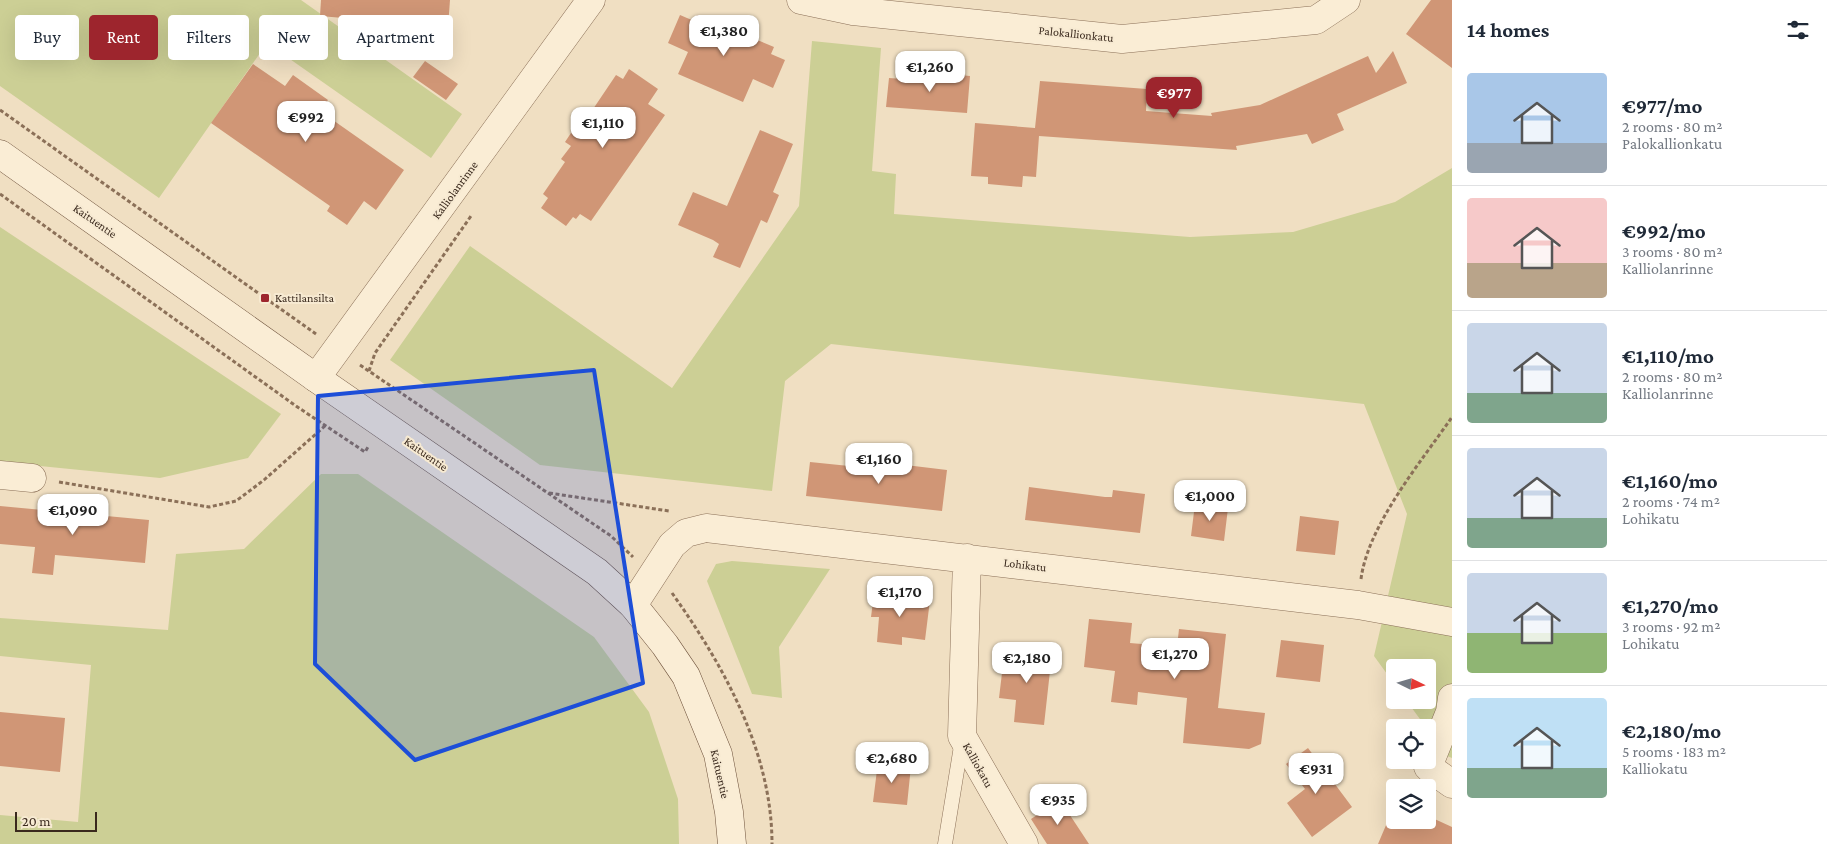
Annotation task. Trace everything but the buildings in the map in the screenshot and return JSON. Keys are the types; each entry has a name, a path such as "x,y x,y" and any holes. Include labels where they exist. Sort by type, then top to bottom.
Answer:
{"street":[{"name":"Kalliolanrinne","path":"316,378 591,0"},
{"name":"Palokallionkatu","path":"801,0 853,11 1122,39 1316,20 1346,0"},
{"name":"Kaituentie","path":"0,154 316,378 597,572 633,605 665,644 686,676 718,754 729,812 732,844"},
{"path":"0,475 32,478"},
{"name":"Lohikatu","path":"633,605 672,545 686,534 706,528 1358,605 1452,622"},
{"name":"Kalliokatu","path":"967,558 962,736 1024,844"},
{"path":"1452,698 1450,712 1428,767 1452,784"}],"lane":[{"path":"945,844 962,736"}],"path":[{"path":"0,110 338,350"},
{"path":"0,194 365,452"},
{"path":"1358,605 1363,564 1382,519 1452,417"},
{"path":"32,478 209,507 236,501 264,480 326,425"},
{"path":"546,492 687,513 706,528"}],"highlighted area":[{"path":"594,370 643,683 415,760 315,664 318,396"}],"green space":[{"path":"0,0 301,0 322,15 259,15 259,54 159,198 0,86"},
{"path":"328,19 338,26 338,60 386,60 462,114 431,158 291,60 328,60"},
{"path":"812,41 881,48 872,171 896,174 894,214 1190,237 1293,232 1395,202 1452,168 1452,758 1447,756 1436,741 1436,719 1420,719 1413,709 1436,709 1436,659 1386,659 1386,673 1374,656 1407,514 1364,404 831,344 785,381 772,491 540,465 390,360 470,246 672,388 799,206"},
{"path":"0,227 281,414 248,458 160,478 0,462"},
{"path":"321,474 358,474 594,637 649,712 678,799 679,844 0,844 0,815 78,822 91,665 0,656 0,618 168,630 176,554 244,549"},
{"path":"732,561 830,569 779,647 782,698 752,694 707,581 716,564"}],"place":[{"name":"Kattilansilta","path":"265,298"}]}
